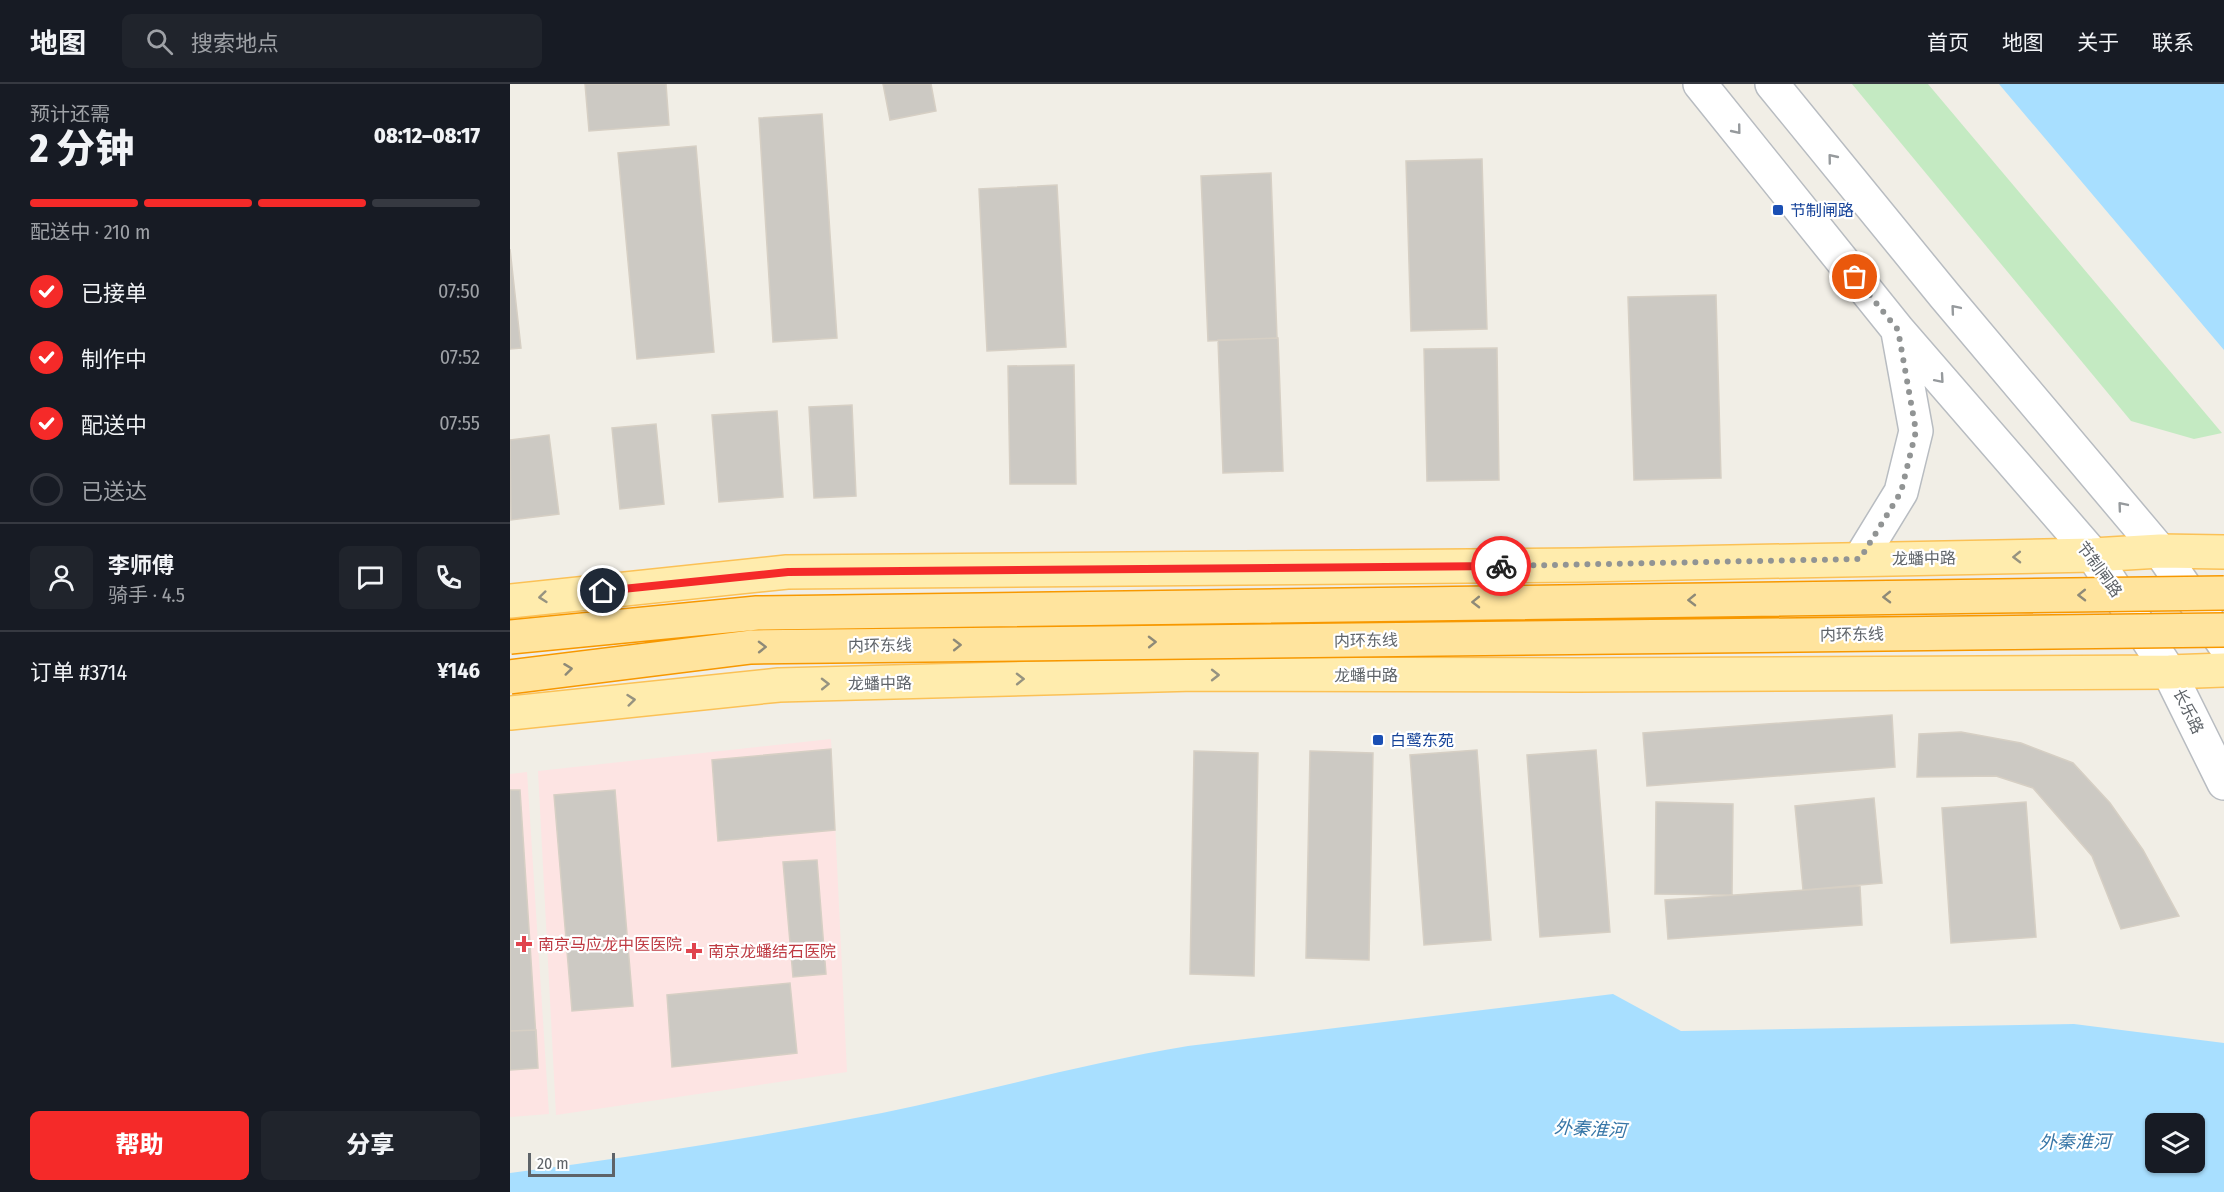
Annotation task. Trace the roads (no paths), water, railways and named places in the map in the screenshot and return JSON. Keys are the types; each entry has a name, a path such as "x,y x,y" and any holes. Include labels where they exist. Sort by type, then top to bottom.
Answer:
{"highway":[{"name":"内环东线","path":"510,637 757,613 2224,593"},
{"name":"内环东线","path":"510,676 751,647 2224,630"}],"main road":[{"name":"节制闸路","path":"1700,84 1898,330 2093,555 2169,672"},
{"path":"1772,84 1945,296 2160,551 2224,644"},
{"path":"1860,559 1901,492 1916,431 1898,330"},
{"name":"龙蟠中路","path":"510,601 788,572 1569,566 2093,555 2160,551 2224,552"},
{"name":"龙蟠中路","path":"510,712 779,685 1195,675 1576,675 2224,670"},
{"name":"长乐路","path":"2169,672 2224,783"}],"water":[{"path":"1999,84 2224,84 2224,350"},
{"name":"外秦淮河","path":"1613,994 1681,1031 2074,1024 2224,1043 2224,1192 510,1192 510,1173 696,1146 836,1122 1188,1046"}],"place":[{"name":"节制闸路","path":"1778,210"},
{"name":"白鹭东苑","path":"1378,740"},
{"name":"南京马应龙中医医院","path":"524,944"},
{"name":"南京龙蟠结石医院","path":"694,951"}]}
